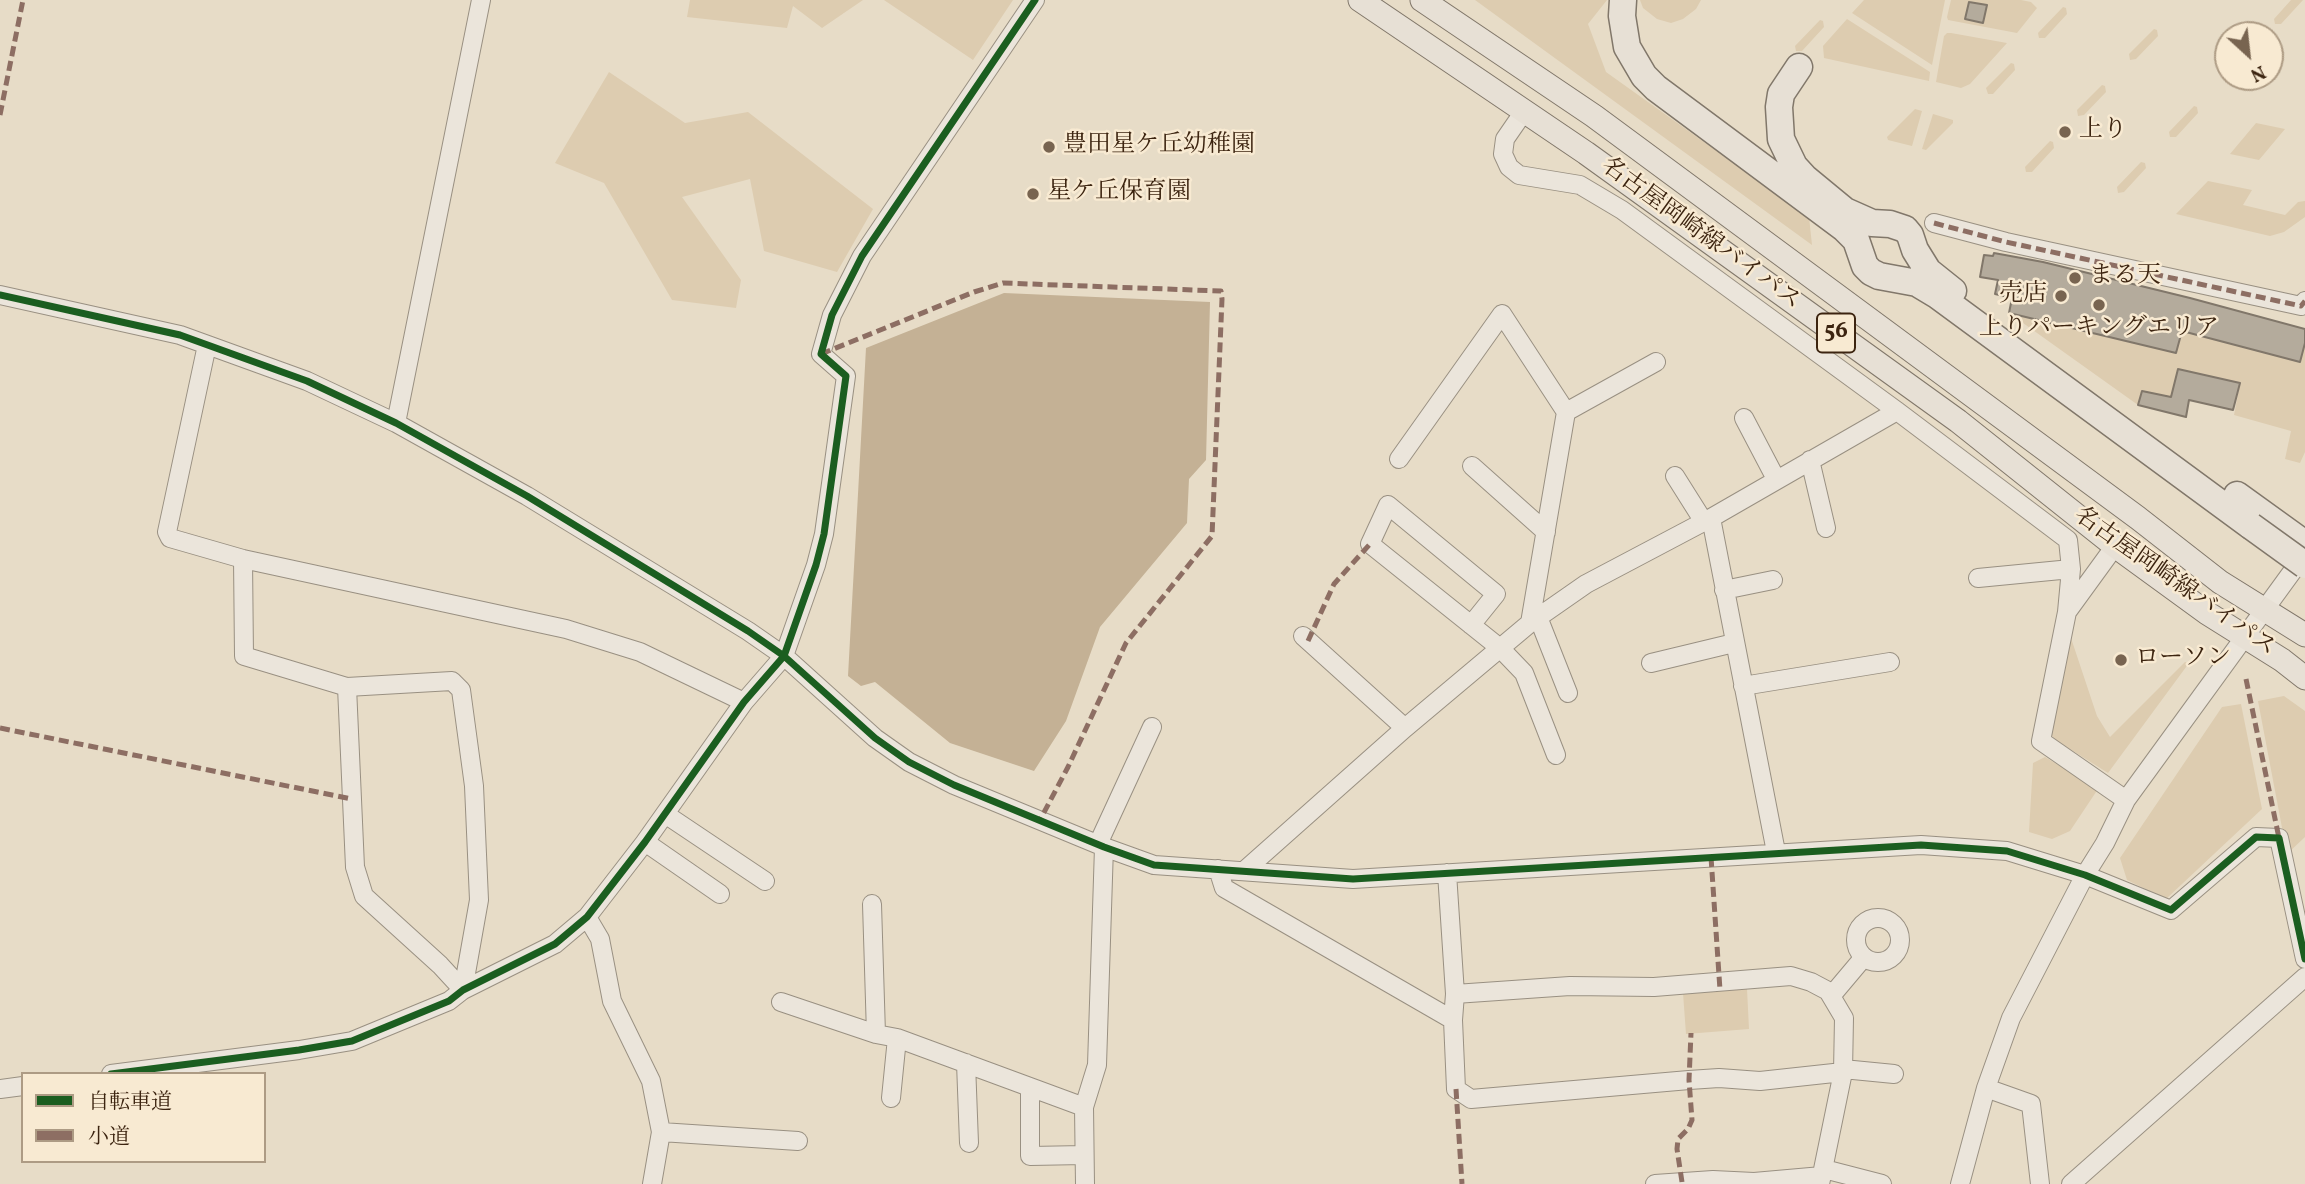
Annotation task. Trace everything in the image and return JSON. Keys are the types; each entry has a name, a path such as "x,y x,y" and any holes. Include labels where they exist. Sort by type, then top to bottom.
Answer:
{"highway":[{"path":"1623,0 1622,16 1627,47 1644,76 1656,88 1844,228 1856,240 1866,266 1879,276 1917,284 1937,295 2256,519 2305,544"},
{"path":"1798,66 1782,94 1778,123 1786,152 1805,178 1845,211 1861,220 1905,229 1928,271 1938,280 2256,519 2305,565"}],"main road":[{"name":"名古屋岡崎線バイパス","path":"1360,0 1525,110 1958,421 2115,546 2305,678"},
{"name":"名古屋岡崎線バイパス","path":"1422,0 1594,116 2138,518 2220,582 2305,635"}],"street":[{"path":"396,423 481,0"},
{"path":"127,1072 352,1041 449,1001 463,990 555,944 587,917 645,842 744,702 784,656 824,534 846,376 821,355 832,315 862,256 1035,0"},
{"path":"1525,110 1505,139 1503,154 1509,167 1519,175 1580,185 1622,210 2068,540 2071,569 2067,612 2041,741 2126,800"},
{"path":"1934,223 2006,242 2301,306 2305,301"},
{"path":"1861,250 1870,231 1882,224"},
{"path":"1888,278 1904,273 1910,267 1915,250"},
{"path":"0,295 152,327 307,381 396,423 527,496 684,590 784,656 875,738 909,762 954,785 1154,865 1353,879 1921,845 2007,851 2085,875 2171,910 2256,837 2279,838 2305,959"},
{"path":"1399,459 1502,314 1566,412 1534,620 1568,693"},
{"path":"207,345 167,532 170,538 243,559 566,629 640,652 744,702"},
{"path":"1566,412 1656,362"},
{"path":"1244,871 1405,728 1534,620 1586,584 1707,520 1897,411"},
{"path":"1744,418 1776,479"},
{"path":"1810,460 1826,528"},
{"path":"1472,466 1546,532"},
{"path":"1675,476 1707,520 1724,590 1776,852"},
{"path":"1471,625 1496,594 1388,505 1370,544 1413,579 1435,596 1478,631 1500,648 1524,673 1556,755"},
{"path":"2067,612 2115,546"},
{"path":"1960,1184 1986,1088 2011,1018 2126,800 2305,554"},
{"path":"243,559 244,656 347,687 452,681 461,690 474,786 479,900 463,990"},
{"path":"1978,578 2071,569"},
{"path":"1724,590 1773,580"},
{"path":"1303,636 1405,728"},
{"path":"1651,663 1734,643"},
{"path":"1743,686 1890,662"},
{"path":"347,687 355,867 364,896 440,965 463,990"},
{"path":"1084,1184 1084,1107 1097,1065 1101,846 1152,727"},
{"path":"665,814 765,881"},
{"path":"645,842 720,894"},
{"path":"1218,869 1224,888 1453,1020"},
{"path":"1447,873 1455,994 1453,1020 1456,1089 1471,1099 1719,1078 1760,1081 1843,1070 1894,1074"},
{"path":"872,904 876,1034"},
{"path":"587,917 600,939 612,1001 651,1081 661,1132 652,1184"},
{"path":"1832,995 1864,957"},
{"path":"1455,994 1570,986 1654,987 1791,976 1811,982 1832,995 1844,1018 1843,1070 1822,1176"},
{"path":"2071,1184 2305,977"},
{"path":"781,1002 876,1034 897,1038 1084,1107"},
{"path":"891,1098 897,1038"},
{"path":"966,1063 969,1143"},
{"path":"0,1089 21,1086"},
{"path":"1030,1087 1030,1156 1084,1155"},
{"path":"1986,1088 2031,1104 2040,1184"},
{"path":"661,1132 798,1141"},
{"path":"1655,1184 1713,1180 1754,1182 1822,1176 1882,1184"}],"shaded area":[{"path":"690,0 863,0 822,28 793,6 787,28 687,17"},
{"path":"884,0 1013,0 973,60"},
{"path":"1475,0 1607,0 1588,24 1606,72 1809,217 1812,245"},
{"path":"1640,0 1701,0 1696,9 1683,19 1671,23 1657,19 1643,8"},
{"path":"1864,0 1945,0 1932,65 1852,13"},
{"path":"1951,0 2021,0 2031,2 2037,8 2017,33 1948,20"},
{"path":"2291,0 2303,0 2284,21 2274,19"},
{"path":"2063,7 2066,8 2067,14 2045,38 2039,38 2038,33"},
{"path":"1847,19 1930,72 1929,81 1824,58 1823,46"},
{"path":"1820,20 1823,21 1824,27 1802,51 1796,51 1795,46"},
{"path":"2154,29 2157,30 2158,36 2136,59 2130,60 2129,54"},
{"path":"1947,33 2007,43 1970,84 1961,88 1936,82 1944,36"},
{"path":"2011,63 2014,64 2015,70 1993,94 1988,94 1986,88"},
{"path":"609,72 685,123 748,112 873,209 837,272 764,251 750,179 682,197 741,280 736,308 672,300 604,183 555,163"},
{"path":"2102,85 2105,86 2106,92 2084,115 2078,116 2077,110"},
{"path":"2194,106 2197,107 2198,113 2176,137 2170,137 2169,132"},
{"path":"1915,109 1922,111 1912,146 1888,140 1887,137"},
{"path":"1933,114 1953,120 1953,123 1926,150 1922,149"},
{"path":"2256,123 2285,129 2259,160 2230,154"},
{"path":"2050,141 2053,142 2054,148 2032,172 2026,172 2025,167"},
{"path":"2141,162 2145,163 2146,168 2124,192 2118,193 2117,187"},
{"path":"2208,181 2252,190 2243,205 2285,215 2298,202 2305,201 2305,217 2284,232 2270,236 2176,214"},
{"path":"1004,293 1210,302 1206,460 1189,479 1187,523 1100,627 1066,721 1034,771 950,743 875,682 861,686 848,676 866,348"},
{"path":"2186,312 2190,333 2299,362 2305,343 2305,452 2300,463 2285,459 2291,431 2234,415 2240,384 2172,397 2142,391 2138,405 2009,313 2176,352"},
{"path":"2069,632 2097,716 2110,737 2185,662 2189,663 2108,773 2054,739 2049,730"},
{"path":"2284,696 2305,711 2305,837 2287,854 2258,701"},
{"path":"2241,704 2262,809 2166,899 2127,880 2120,858 2222,707"},
{"path":"2045,757 2098,789 2070,831 2052,839 2029,832 2033,763"},
{"path":"1747,989 1749,1029 1686,1034 1683,993"}],"building":[{"path":"1969,2 1987,5 1983,23 1965,19"},
{"name":"上りパーキングエリア","path":"1994,253 2043,262 2305,329 2300,362 2182,331 2176,353 2009,313 2012,298 1995,294 1998,280 1980,277 1984,255 1993,256"},
{"path":"2178,369 2240,383 2233,410 2189,400 2186,417 2138,405 2142,391 2171,397"}],"marked path":[{"path":"0,115 23,0"},
{"path":"1934,223 2006,242 2301,306 2305,301"},
{"path":"821,354 974,292 1003,283 1221,291 1212,536 1126,643 1040,820"},
{"path":"1308,641 1334,584 1370,544"},
{"path":"2246,679 2279,838"},
{"path":"0,728 352,799"},
{"path":"1711,857 1720,990"},
{"path":"1682,1182 1677,1149 1678,1139 1688,1129 1692,1120 1689,1080 1691,1033"},
{"path":"1456,1089 1462,1184"}],"cycle path":[{"path":"127,1072 352,1041 449,1001 463,990 555,944 587,917 645,842 744,702 784,656 824,534 846,376 821,354 832,315 862,256 1035,0"},
{"path":"0,295 180,335 307,381 396,423 527,496 748,631 784,656 875,738 909,762 954,785 1154,865 1353,879 1921,845 2007,851 2085,875 2171,910 2256,837 2279,838 2305,959"}],"place":[{"name":"上り","path":"2065,132"},
{"name":"豊田星ケ丘幼稚園","path":"1049,147"},
{"name":"星ケ丘保育園","path":"1033,194"},
{"name":"まる天","path":"2075,278"},
{"name":"売店","path":"2061,296"},
{"name":"上りパーキングエリア","path":"2099,305"},
{"name":"ローソン","path":"2121,660"}]}
